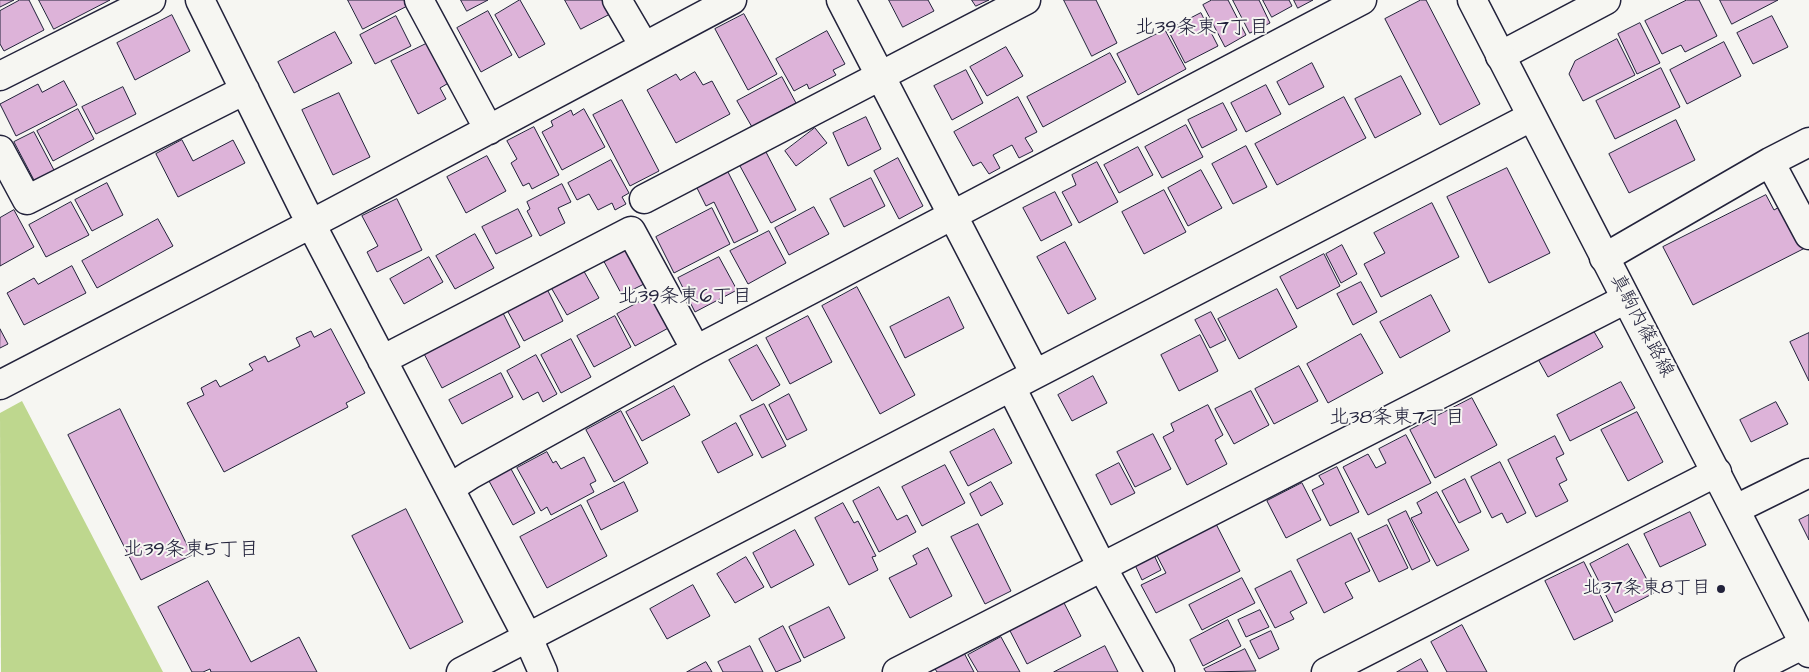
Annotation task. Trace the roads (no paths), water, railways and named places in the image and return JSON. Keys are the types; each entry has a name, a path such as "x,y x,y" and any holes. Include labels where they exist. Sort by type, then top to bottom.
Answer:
{"street":[{"path":"0,76 152,0"},
{"path":"200,0 311,224 450,488 544,672"},
{"path":"419,0 489,130"},
{"path":"617,0 644,46"},
{"path":"0,385 311,224 732,0"},
{"path":"841,0 1035,374"},
{"path":"644,199 1026,0"},
{"path":"450,488 470,474 696,350 953,217 1362,0"},
{"name":"真駒内篠路線","path":"1472,0 1807,649"},
{"path":"1500,56 1606,0"},
{"path":"0,150 27,200 245,90"},
{"path":"460,672 1531,117"},
{"path":"1604,258 1770,162 1809,142"},
{"path":"1770,162 1809,235"},
{"path":"382,360 631,230 696,350"},
{"path":"897,672 1626,298"},
{"path":"1011,387 1102,567 1160,672"},
{"path":"1326,672 1717,472"},
{"path":"1736,509 1809,473"},
{"path":"1749,672 1807,649"}],"place":[{"name":"北37条東8丁目","path":"1721,589"}],"district":[{"name":"北39条東7丁目","path":"1202,29"},
{"name":"北39条東6丁目","path":"685,298"},
{"name":"北38条東7丁目","path":"1397,419"},
{"name":"北39条東5丁目","path":"191,551"}]}
